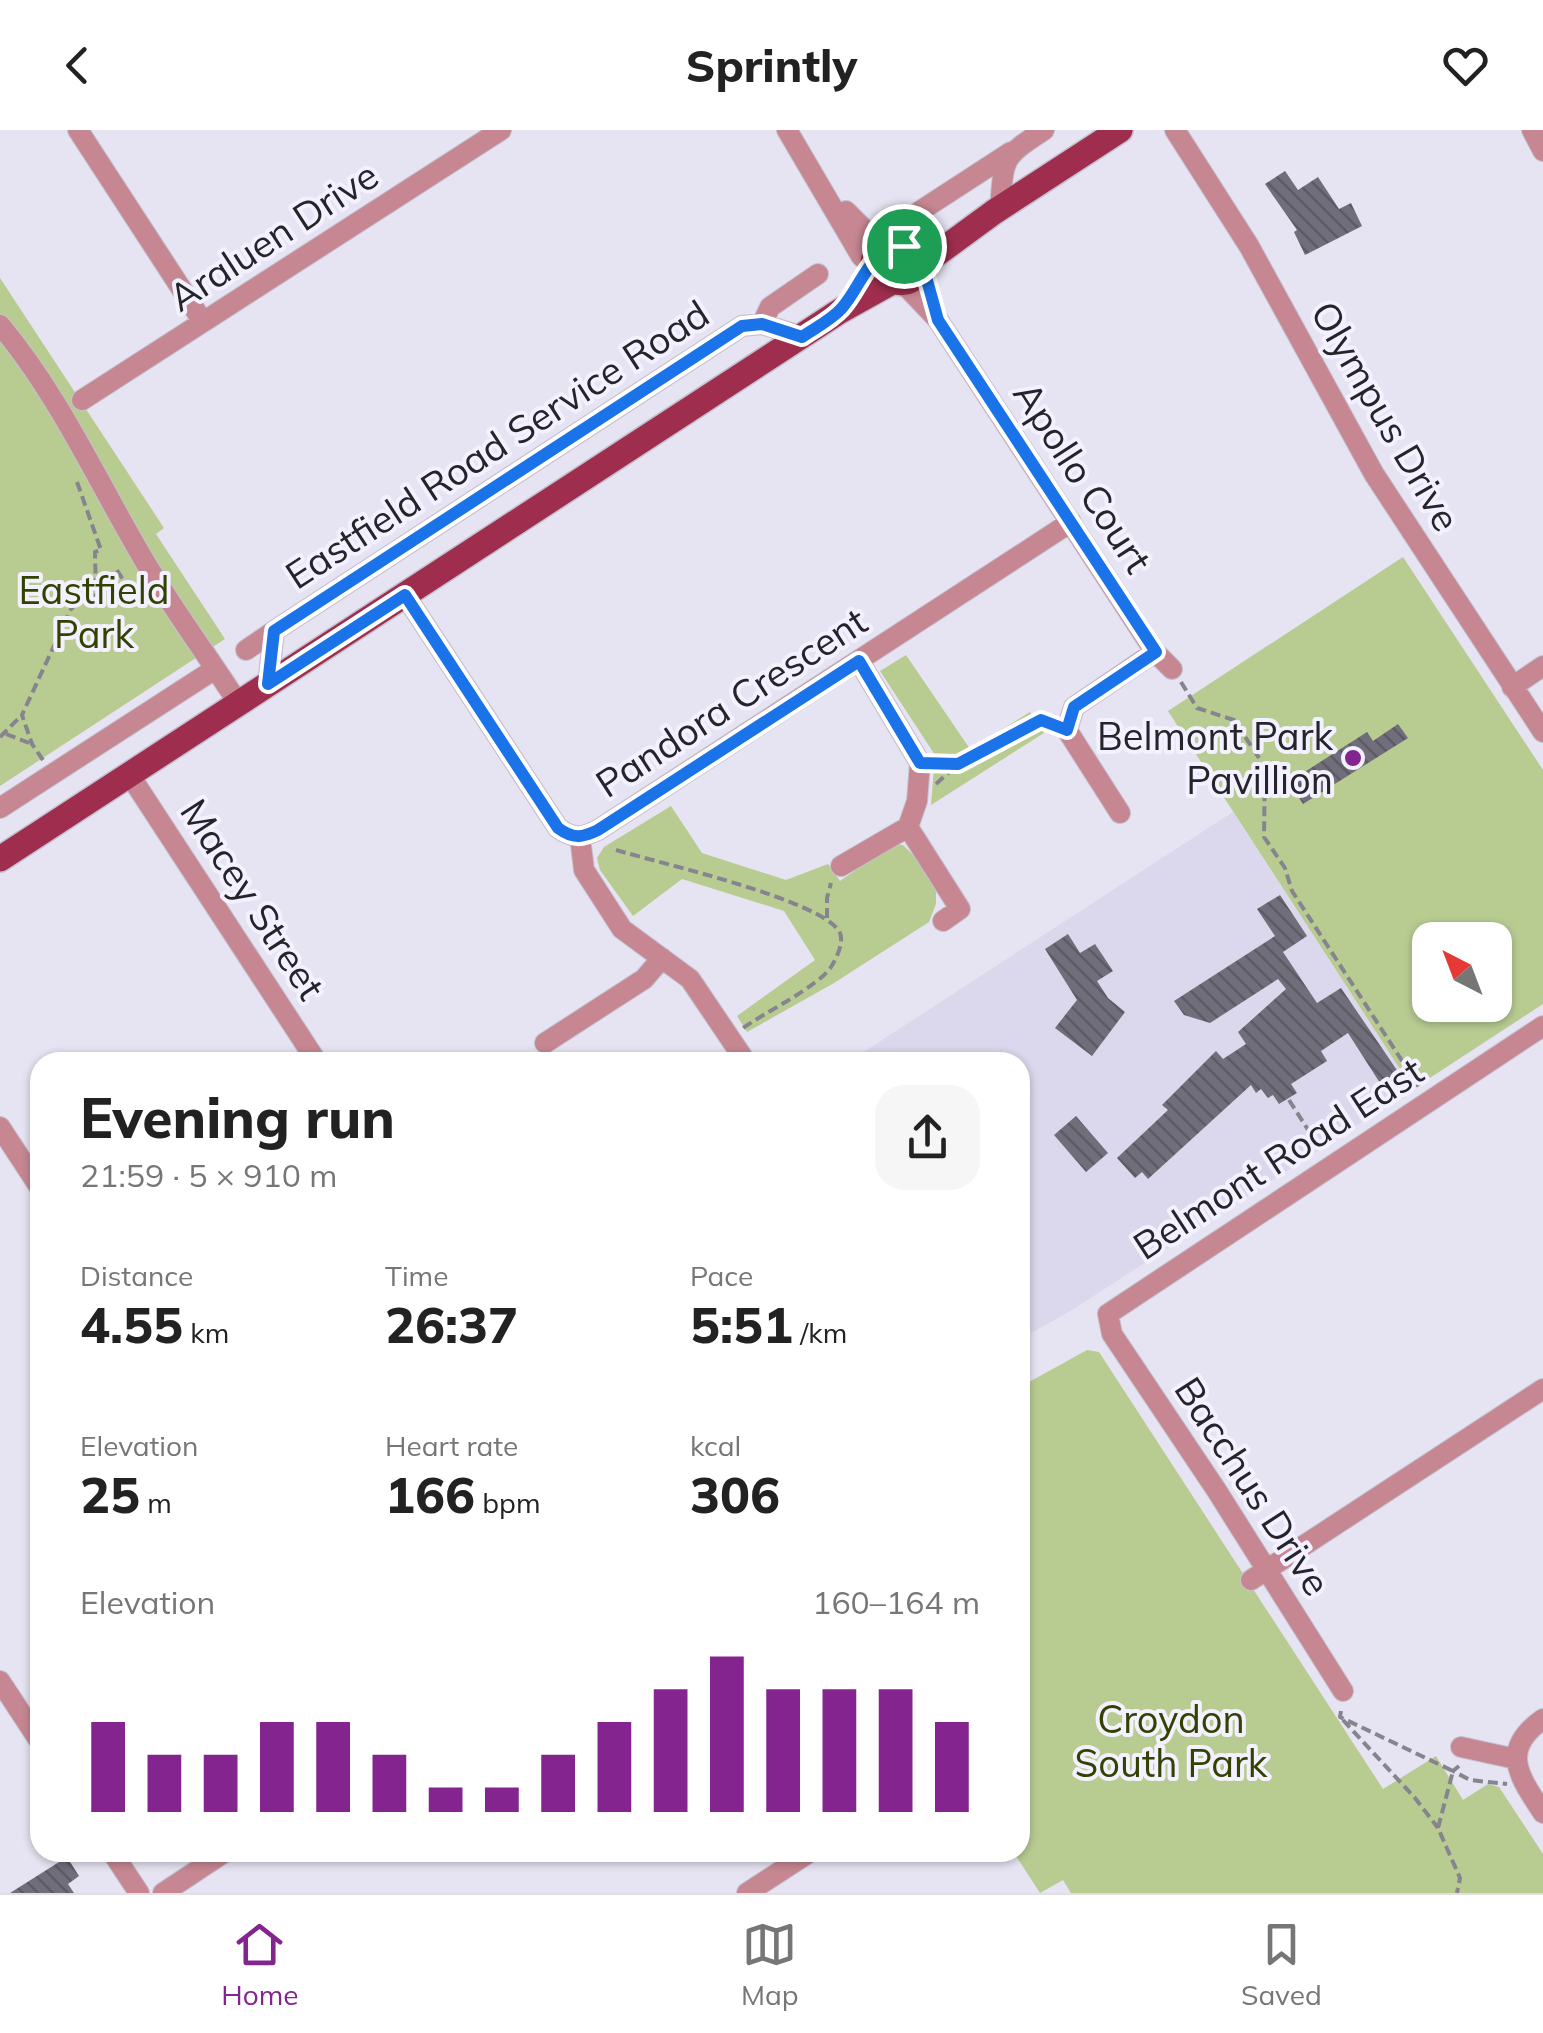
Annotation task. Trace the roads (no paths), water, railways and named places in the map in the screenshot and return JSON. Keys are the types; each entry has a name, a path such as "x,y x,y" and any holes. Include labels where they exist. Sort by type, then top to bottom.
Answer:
{"main road":[{"path":"897,272 1120,130"},
{"path":"897,272 877,255 997,211"},
{"path":"0,858 802,337 920,255 899,246"}],"street":[{"path":"78,130 203,322"},
{"name":"Araluen Drive","path":"82,400 501,130"},
{"path":"787,130 816,175 854,222 869,234 899,246"},
{"path":"914,215 1044,130"},
{"name":"Olympus Drive","path":"1174,130 1249,246 1374,474 1543,732"},
{"path":"1532,130 1543,152"},
{"path":"997,211 1002,173 1010,152"},
{"name":"Apollo Court","path":"816,175 861,256 897,272 938,320 1156,652 1172,668"},
{"name":"Eastfield Road Service Road","path":"762,324 770,307 818,274"},
{"name":"Eastfield Road Service Road","path":"246,650 742,326 762,324 802,337"},
{"path":"0,325 25,355 71,427 156,579 238,703"},
{"name":"Pandora Crescent","path":"405,595 558,828 580,838 1072,522"},
{"name":"Eastfield Road Service Road","path":"268,684 274,631"},
{"path":"1120,813 1067,730 1074,707 1156,652"},
{"path":"838,866 908,826 917,802 920,763 859,661"},
{"path":"1512,687 1543,666"},
{"path":"0,808 215,669"},
{"name":"Macey Street","path":"129,774 311,1052"},
{"path":"908,826 960,909 943,921"},
{"path":"580,838 584,870 622,928 690,978 739,1052"},
{"path":"545,1042 644,979 662,958"},
{"name":"Belmont Road East","path":"1107,1318 1110,1310 1543,1026"},
{"path":"0,1127 30,1173"},
{"name":"Bacchus Drive","path":"1107,1318 1112,1334 1259,1575 1343,1692"},
{"path":"1259,1575 1543,1389"},
{"path":"0,1681 30,1727"},
{"path":"1543,1719 1523,1737 1516,1759 1520,1776 1543,1812"},
{"path":"1461,1747 1516,1759"},
{"path":"119,1862 139,1893"},
{"path":"163,1893 210,1862"},
{"path":"747,1893 795,1862"}],"place":[{"name":"Belmont Park Pavillion","path":"1353,758"}],"park label":[{"name":"Eastfield Park","path":"94,612"},
{"name":"Croydon South Park","path":"1171,1741"}]}
